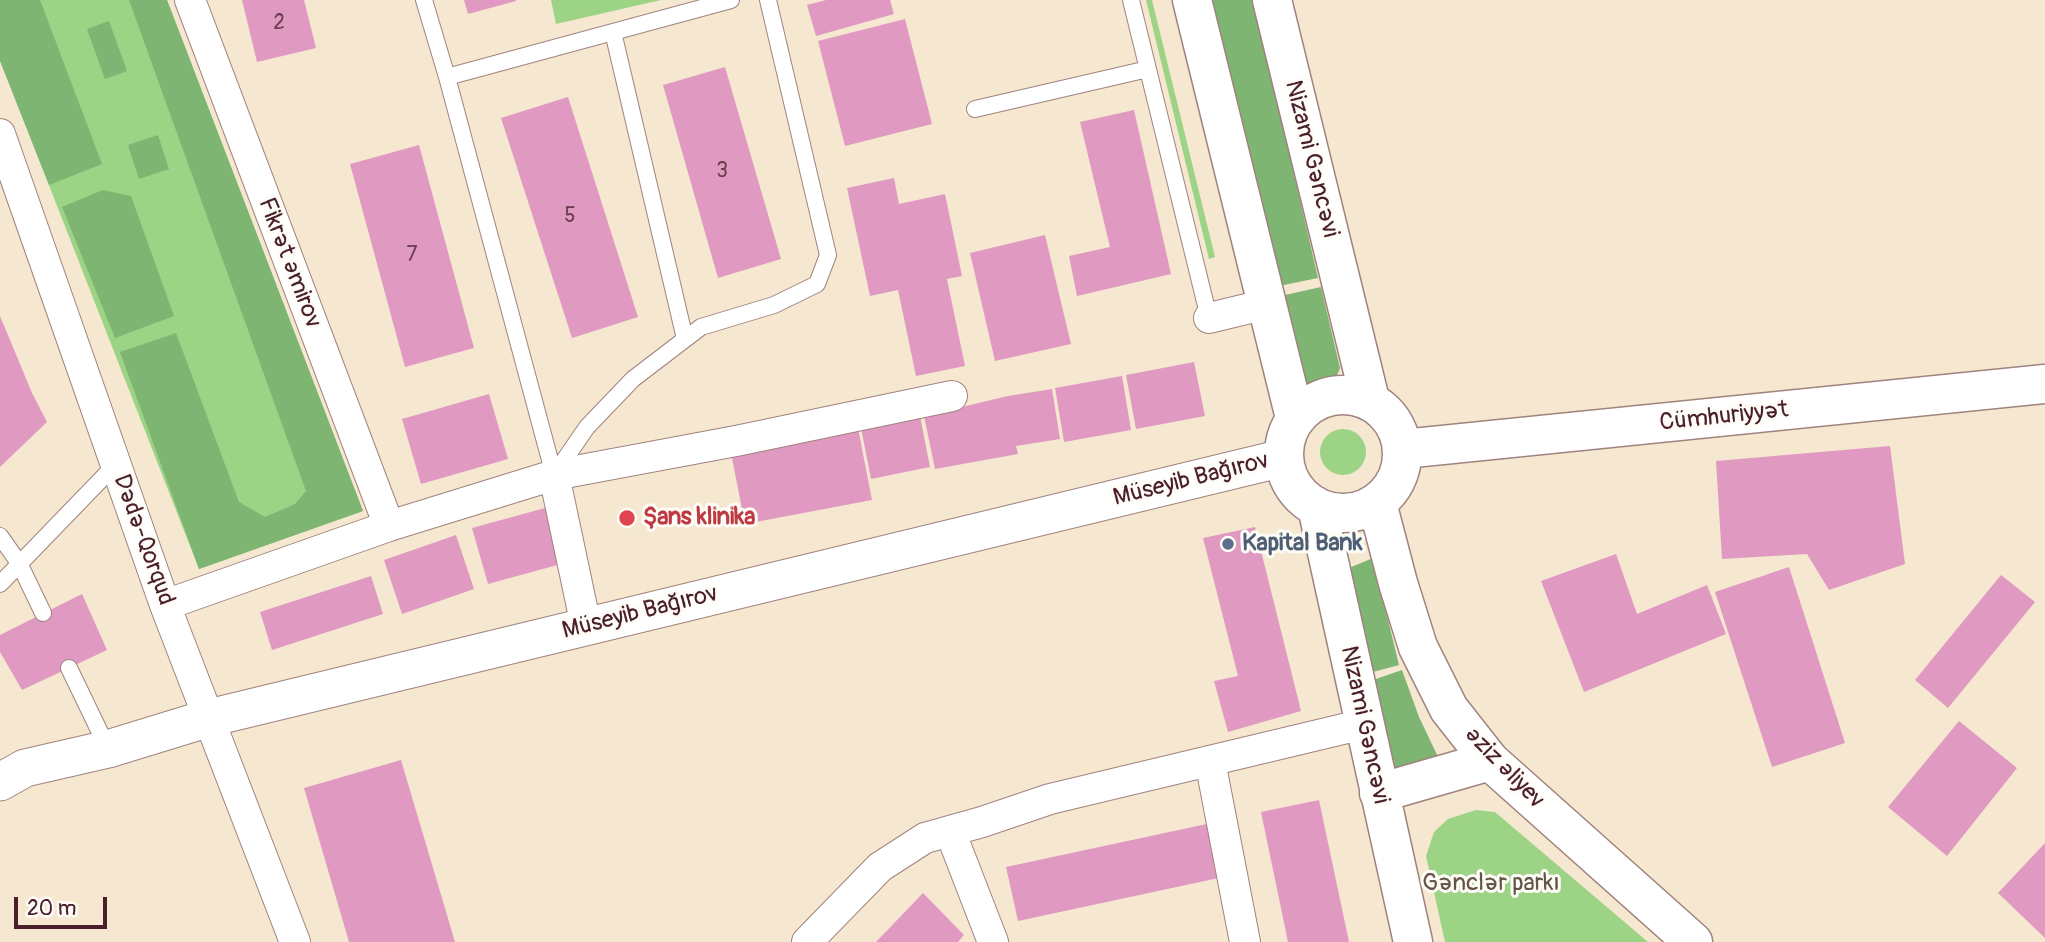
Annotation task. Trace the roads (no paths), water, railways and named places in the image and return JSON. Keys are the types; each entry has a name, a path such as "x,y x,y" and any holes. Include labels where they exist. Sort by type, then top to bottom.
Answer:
{"main road":[{"path":"1192,0 1295,418"},
{"name":"Nizami Gəncəvi","path":"1272,0 1370,400"},
{"name":"Cümhuriyyət","path":"1403,449 2045,384"},
{"path":"1350,394 1370,400 1386,412 1398,429 1403,449 1401,470 1391,489 1377,503 1357,513 1337,513 1317,507 1300,495 1289,478 1283,458 1286,437 1295,418 1310,404 1329,395 1350,394"},
{"name":"Əziz Əliyev","path":"1377,503 1419,647 1449,709 1490,761 1693,942"},
{"name":"Nizami Gəncəvi","path":"1317,507 1413,942"},
{"path":"1378,793 1490,761"}],"street":[{"name":"Fikrət Əmirov","path":"190,0 389,526"},
{"name":"Dədə-Qorqud","path":"0,134 165,605 295,942"},
{"path":"1209,318 1267,304"},
{"path":"165,605 389,526 554,475 952,396"},
{"name":"Müseyib Bağırov","path":"0,782 25,768 108,749 209,718 1283,458"},
{"path":"554,475 586,626"},
{"path":"807,942 880,867 925,838 1049,799 1364,724"},
{"path":"1210,761 1245,942"},
{"path":"950,831 993,942"}],"lane":[{"path":"424,0 554,475"},
{"path":"447,77 731,0"},
{"path":"554,475 587,427 633,379 701,327 774,304 817,285 828,255 768,0"},
{"path":"1131,0 1209,318"},
{"path":"613,32 685,339"},
{"path":"975,108 1148,69"},
{"path":"0,584 116,464"},
{"path":"0,536 19,564 43,613"},
{"path":"69,668 108,749"}],"place":[{"name":"Şans klinika","path":"627,518"},
{"name":"Kapital Bank","path":"1228,544"}],"park label":[{"name":"Gənclər parkı","path":"1491,884"}]}
